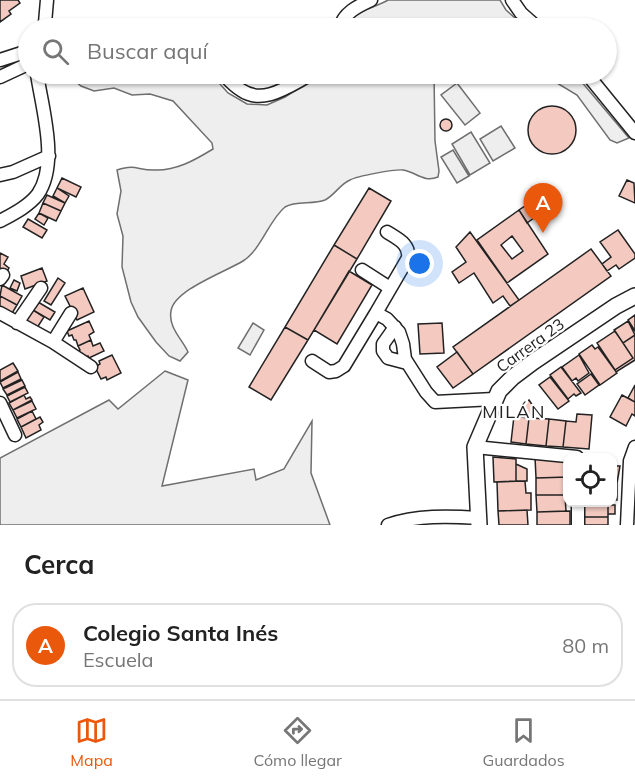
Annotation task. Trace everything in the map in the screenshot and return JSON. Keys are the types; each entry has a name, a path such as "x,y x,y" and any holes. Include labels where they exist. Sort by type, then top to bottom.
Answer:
{"main road":[{"name":"Carrera 23","path":"474,447 494,399 513,377 616,306 635,296"},
{"path":"474,447 479,522"}],"street":[{"path":"45,18 47,0"},
{"path":"345,18 355,8 371,0"},
{"path":"512,0 527,18"},
{"path":"0,60 18,54"},
{"path":"0,77 18,69"},
{"path":"0,222 20,210 37,195 46,177 49,156 39,84"},
{"path":"234,84 241,91 257,97 271,95 292,84"},
{"path":"595,84 635,133"},
{"path":"0,175 13,172 49,156"},
{"path":"312,361 329,372 344,366 408,258 404,243 387,232"},
{"path":"362,270 390,288"},
{"path":"17,323 41,288"},
{"path":"53,342 71,313"},
{"path":"376,313 395,327 401,338 407,363 435,402 494,399"},
{"path":"0,314 53,342 91,367"},
{"path":"395,327 383,344 383,351 388,358 407,363"},
{"path":"0,403 15,435"},
{"path":"474,447 563,457"},
{"path":"627,525 635,447"},
{"path":"578,507 578,525"},
{"path":"388,525 400,521 455,516 479,522"}],"shaded area":[{"path":"388,0 500,0 515,18 353,18"},
{"path":"79,84 220,84 228,93 247,104 267,105 305,84 434,84 438,177 428,179 403,170 376,173 346,182 325,200 285,207 249,256 201,282 174,303 171,311 172,322 188,352 180,361 169,356 156,342 138,317 131,302 122,267 123,236 117,214 121,191 117,170 133,167 162,170 178,167 213,149 212,143 173,101 150,94 132,95 114,88 94,91"},
{"path":"458,84 480,113 465,125 441,95"},
{"path":"559,84 583,84 629,138 617,143 610,140 577,95"},
{"path":"501,126 515,148 493,161 480,139"},
{"path":"471,132 490,163 470,175 452,144"},
{"path":"453,150 469,176 457,183 441,157"},
{"path":"253,323 264,330 250,355 238,348"},
{"path":"165,371 188,380 162,486 254,469 256,480 284,469 312,421 311,473 330,525 0,525 0,458 109,400 118,409"}],"building":[{"path":"0,0 18,0 20,3 0,22"},
{"path":"552,106 569,113 576,130 569,147 552,154 535,147 528,130 535,113"},
{"path":"448,119 451,120 451,130 444,131 441,130 440,123 441,120"},
{"path":"62,178 81,187 76,197 57,188"},
{"path":"627,180 634,183 635,203 619,196"},
{"path":"57,188 69,196 65,203 53,196"},
{"path":"369,188 391,201 357,259 334,245"},
{"path":"47,195 65,203 61,211 43,203"},
{"path":"534,200 542,212 527,223 519,210"},
{"path":"43,203 61,211 56,221 39,213"},
{"path":"519,210 548,254 507,283 477,240","holes":["512,236 523,251 512,259 501,245"]},
{"path":"39,213 48,218 44,225 35,219"},
{"path":"28,219 47,230 42,238 23,227"},
{"path":"618,230 635,254 635,258 619,269 616,265 607,271 602,264 611,257 600,242"},
{"path":"470,232 519,300 510,306 503,296 493,303 474,273 459,283 452,272 466,262 456,247"},
{"path":"334,245 357,259 308,340 285,327"},
{"path":"591,249 611,276 473,374 453,347"},
{"path":"0,253 8,257 4,264 9,268 5,275 0,271"},
{"path":"42,268 47,281 25,289 21,276"},
{"path":"349,271 372,285 337,344 314,330"},
{"path":"58,278 65,283 51,305 44,301"},
{"path":"14,280 20,283 17,291 10,288"},
{"path":"2,285 22,296 17,305 0,296"},
{"path":"83,288 94,312 77,320 65,296"},
{"path":"0,296 17,305 11,315 0,309"},
{"path":"38,302 55,312 50,320 33,310"},
{"path":"33,310 44,317 35,331 24,324"},
{"path":"635,315 635,331 628,320"},
{"path":"89,321 94,332 89,335 91,340 78,346 76,340 72,335 69,336 67,331"},
{"path":"628,321 635,335 623,343 614,330"},
{"path":"442,323 444,353 420,354 418,324"},
{"path":"285,327 308,340 271,400 249,387"},
{"path":"615,331 633,358 615,370 597,343"},
{"path":"635,335 635,360 616,372 615,370 633,358 623,343"},
{"path":"91,340 93,346 100,343 104,351 82,359 78,346"},
{"path":"592,345 595,349 598,347 617,373 600,385 579,354"},
{"path":"457,352 473,374 453,388 437,367"},
{"path":"112,355 121,373 107,380 106,377 101,379 95,367 100,364 99,361"},
{"path":"579,355 589,373 578,381 576,378 572,381 562,367"},
{"path":"13,363 18,371 0,381 0,370"},
{"path":"561,367 581,393 576,396 574,394 568,399 550,375"},
{"path":"18,372 21,379 3,388 0,382"},
{"path":"591,374 599,385 585,395 577,384"},
{"path":"550,377 569,401 558,409 539,385"},
{"path":"22,380 25,386 7,395 3,389"},
{"path":"635,385 635,402 628,398"},
{"path":"25,387 28,393 10,402 7,396"},
{"path":"24,395 26,399 30,397 32,400 13,410 9,403"},
{"path":"622,395 635,402 635,416 632,414 626,426 610,417"},
{"path":"529,400 537,412 529,418 521,417 521,411 525,408 522,405"},
{"path":"32,401 36,409 17,418 13,410"},
{"path":"32,411 36,419 21,427 17,419"},
{"path":"577,414 592,415 589,449 563,447 566,421 576,422"},
{"path":"514,416 529,418 526,444 511,442"},
{"path":"40,417 43,422 39,425 41,430 26,438 21,427"},
{"path":"529,418 549,419 546,446 526,444"},
{"path":"549,419 566,421 563,447 546,446"},
{"path":"493,457 516,459 516,481 494,482"},
{"path":"535,457 563,460 563,477 536,478"},
{"path":"516,464 527,469 527,481 516,481"},
{"path":"617,466 620,466 617,483"},
{"path":"563,477 563,495 536,495 536,478"},
{"path":"525,481 526,493 531,493 531,510 498,511 497,482"},
{"path":"536,495 563,495 563,507 566,507 566,511 537,512"},
{"path":"584,507 608,507 608,517 584,517"},
{"path":"608,507 615,507 615,514 608,514"},
{"path":"527,510 528,525 499,525 498,511"},
{"path":"570,511 570,525 537,525 537,512"},
{"path":"584,517 608,517 608,525 584,525"}],"place":[{"name":"Colegio Santa Inés","path":"543,233"}],"district":[{"name":"MILÁN","path":"514,411"}]}
